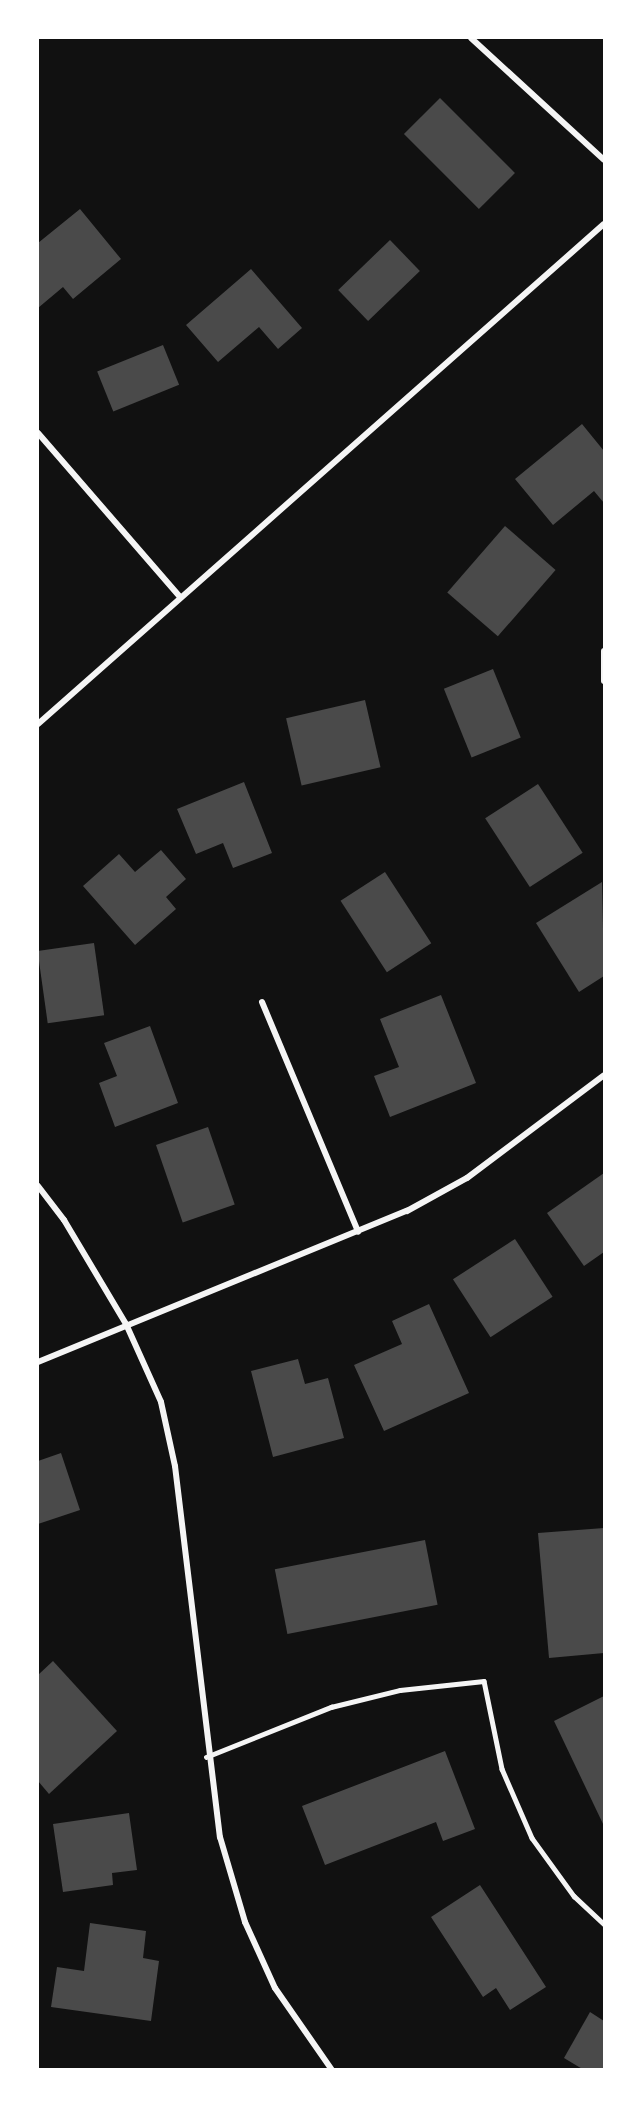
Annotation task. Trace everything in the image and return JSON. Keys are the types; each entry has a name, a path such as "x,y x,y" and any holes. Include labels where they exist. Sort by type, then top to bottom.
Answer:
{"street":[{"path":"471,38 604,160"},
{"path":"38,724 604,224"},
{"path":"38,433 180,597"},
{"path":"604,651 604,681"},
{"path":"262,1002 358,1232"},
{"path":"38,1362 126,1324 358,1232 467,1178 604,1075"},
{"path":"38,1186 126,1324 160,1402 175,1466 206,1756 220,1837 245,1923 275,1988 332,2070"}],"lane":[{"path":"206,1756 331,1707 400,1690 484,1682 502,1769 532,1838 574,1896 604,1924"}],"building":[{"path":"440,98 515,173 479,209 404,134"},
{"path":"80,209 121,259 73,299 63,287 38,308 38,243"},
{"path":"390,240 420,271 368,321 338,290"},
{"path":"251,269 302,328 278,349 259,327 218,362 186,325"},
{"path":"163,345 179,385 113,411 97,372"},
{"path":"582,424 604,451 604,503 594,491 553,525 515,479"},
{"path":"505,526 556,570 498,636 447,592"},
{"path":"493,669 521,738 472,757 444,689"},
{"path":"365,700 381,767 302,785 286,718"},
{"path":"244,782 272,853 233,868 223,843 196,854 177,809"},
{"path":"538,784 583,853 530,887 485,818"},
{"path":"161,850 186,879 166,897 176,909 135,945 83,886 119,854 135,872"},
{"path":"385,872 431,943 387,972 341,901"},
{"path":"602,882 604,976 579,992 536,923"},
{"path":"94,943 104,1015 48,1023 38,951"},
{"path":"441,995 476,1083 390,1117 374,1076 399,1067 380,1019"},
{"path":"150,1026 178,1103 115,1127 99,1083 117,1076 104,1043"},
{"path":"208,1127 235,1205 183,1222 156,1145"},
{"path":"604,1173 604,1252 584,1266 547,1213"},
{"path":"515,1239 553,1297 491,1337 453,1279"},
{"path":"429,1304 469,1393 384,1431 354,1365 402,1344 392,1321"},
{"path":"298,1359 305,1384 328,1378 344,1438 273,1457 251,1371"},
{"path":"61,1453 80,1510 38,1524 38,1461"},
{"path":"604,1528 604,1653 549,1658 538,1533"},
{"path":"425,1540 438,1605 287,1634 275,1569"},
{"path":"53,1661 117,1731 49,1794 38,1781 38,1675"},
{"path":"604,1696 604,1826 554,1721"},
{"path":"445,1751 475,1829 443,1841 436,1822 325,1865 302,1806"},
{"path":"129,1813 137,1870 112,1873 113,1885 63,1892 53,1824"},
{"path":"480,1885 546,1987 510,2010 496,1988 483,1997 431,1917"},
{"path":"90,1923 146,1931 143,1958 159,1961 151,2021 51,2007 57,1967 84,1971"},
{"path":"590,2012 604,2021 604,2070 584,2070 564,2058"}]}
